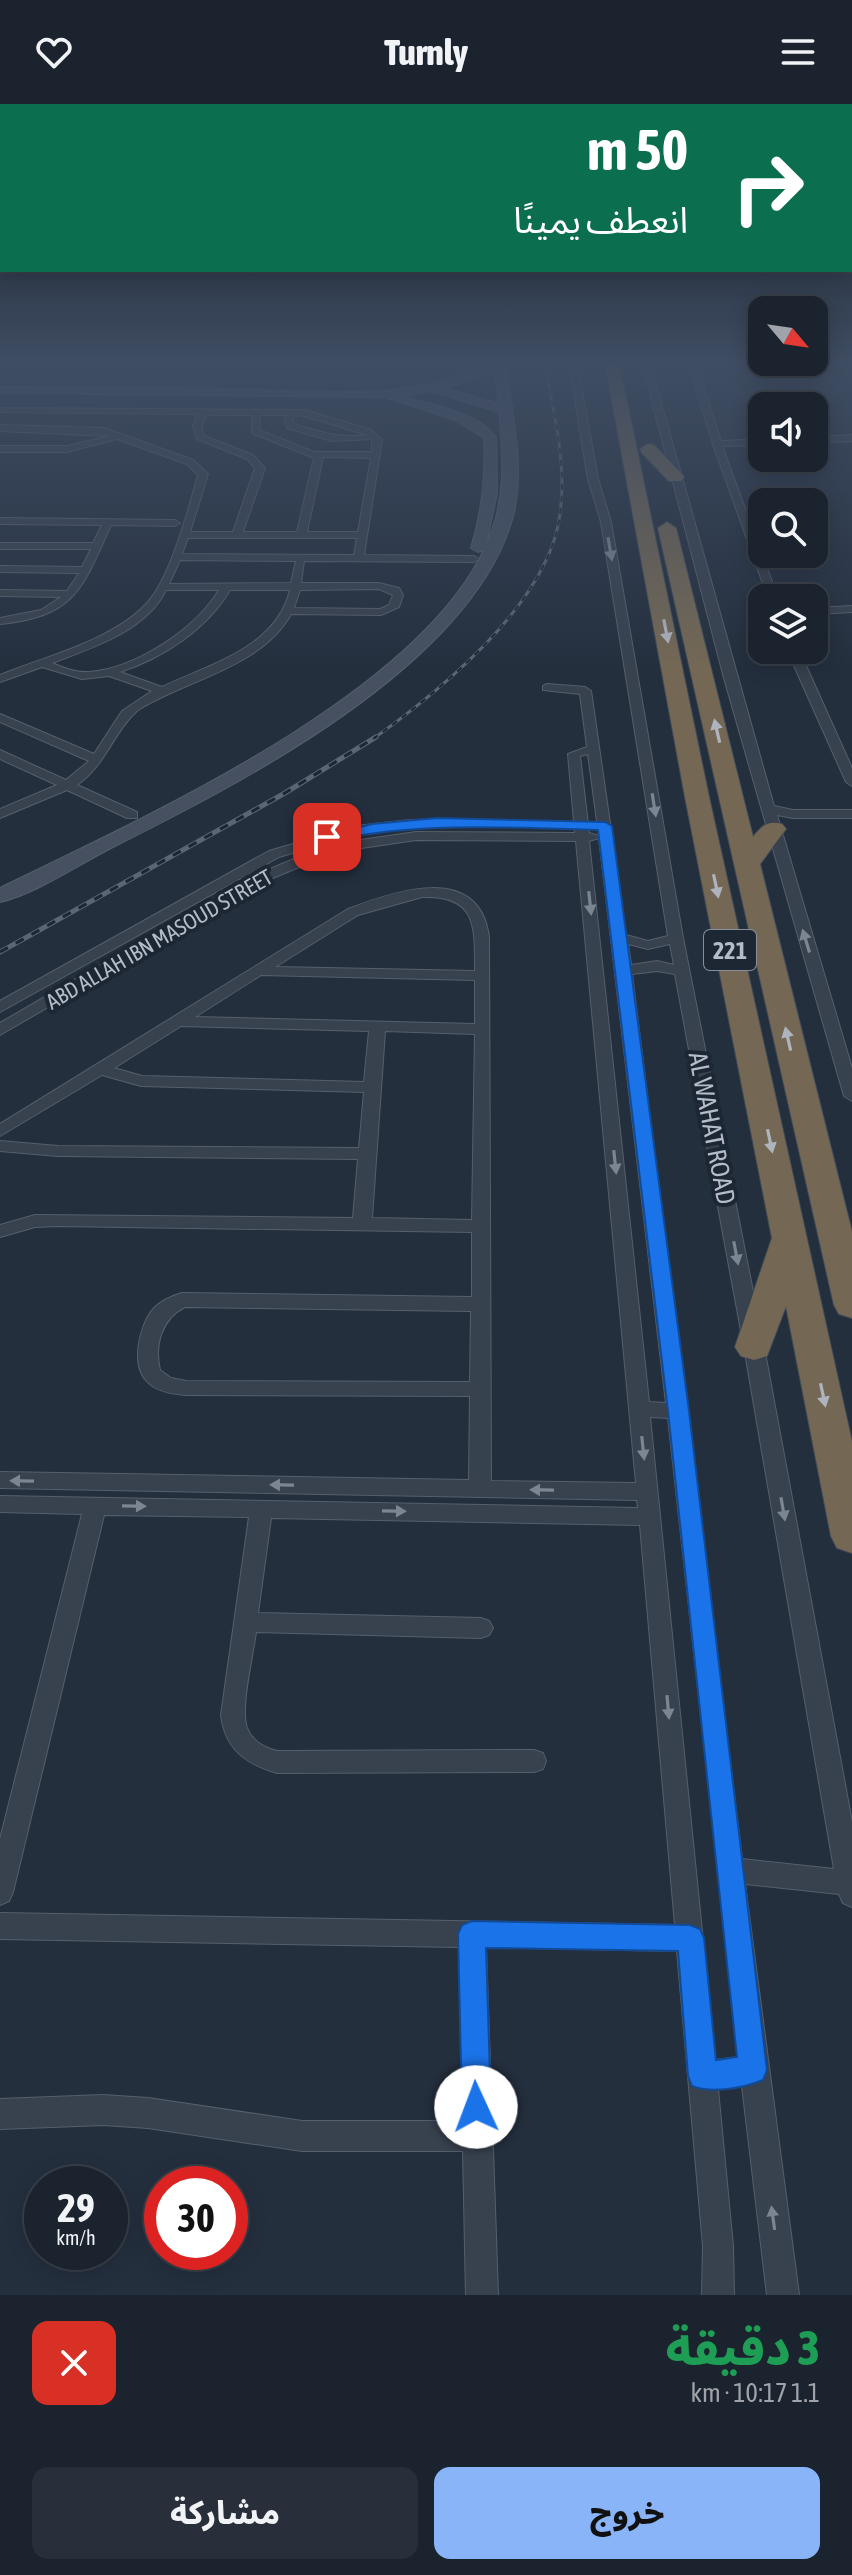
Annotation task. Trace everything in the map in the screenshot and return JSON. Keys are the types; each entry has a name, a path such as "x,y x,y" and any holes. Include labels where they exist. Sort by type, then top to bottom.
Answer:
{"highway":[{"name":"AL WAHAT ROAD","path":"632,465 697,797 852,1536"},
{"name":"221","path":"652,465 747,863 839,1203 852,1305"},
{"path":"664,465 675,477"},
{"path":"747,863 770,819"},
{"path":"754,1347 791,1235"}],"street":[{"path":"1,672 39,662 122,626 152,605 164,587 175,523 203,471 196,465"},
{"path":"237,535 260,468 257,465"},
{"path":"301,535 318,465"},
{"path":"359,558 373,465"},
{"path":"0,896 200,786 373,666 437,610 473,561 487,521 495,465"},
{"path":"0,880 132,815 274,752 382,677 452,612 482,573 506,519 509,497 503,465"},
{"name":"AL WAHAT ROAD","path":"591,465 606,522 676,938 754,1347 851,1888"},
{"path":"672,465 770,819 852,1096"},
{"path":"729,465 768,584"},
{"path":"731,465 748,504"},
{"path":"1,672 90,634 128,614 148,594 169,565 182,535 190,499"},
{"path":"0,521 175,523"},
{"path":"0,621 48,613 59,608 72,594 108,522"},
{"path":"182,535 363,535"},
{"path":"0,546 96,546"},
{"path":"169,565 359,558 473,561"},
{"path":"169,565 473,561"},
{"path":"0,814 86,773 124,715 163,691 247,650 288,611 300,562"},
{"path":"0,569 84,570"},
{"path":"14,593 29,569"},
{"path":"780,578 782,584"},
{"path":"164,587 379,586 391,588 398,595 394,607 381,612 288,611"},
{"path":"39,662 83,676 106,671 159,649 189,631 217,606 226,587"},
{"path":"0,593 72,594"},
{"path":"828,613 852,612"},
{"path":"799,664 850,775"},
{"path":"811,664 852,752"},
{"path":"106,671 163,691"},
{"path":"547,688 585,691 594,749 594,831 639,1409 703,2076 718,2246 718,2295"},
{"path":"0,718 97,760"},
{"path":"594,749 582,749 574,754 594,831 623,971 678,1411 753,2070 783,2295"},
{"path":"3,758 132,815"},
{"path":"770,819 793,814 852,814"},
{"path":"770,819 798,823 852,823"},
{"name":"ABD ALLAH IBN MASOUD STREET","path":"0,1007 249,866 311,841 372,828 437,822 594,831"},
{"name":"ABD ALLAH IBN MASOUD STREET","path":"0,1030 258,879 316,855 347,846 416,836 594,831"},
{"path":"0,1131 353,912 394,897 427,892 459,898 470,904 477,916 483,976 480,1488"},
{"path":"617,937 648,945 676,938"},
{"path":"623,971 648,966 683,971"},
{"path":"261,971 483,976"},
{"path":"178,1021 482,1029"},
{"path":"362,1224 377,1026"},
{"path":"101,1069 141,1081 373,1087"},
{"path":"0,1146 58,1151 368,1154"},
{"path":"0,1231 35,1221 57,1220 481,1226"},
{"path":"481,1304 182,1300 166,1307 156,1318 146,1363 152,1376 166,1385 186,1388 481,1389"},
{"path":"639,1409 678,1411"},
{"path":"0,1480 648,1492"},
{"path":"0,1504 650,1517"},
{"path":"0,1892 95,1506"},
{"path":"261,1508 233,1726 244,1746 264,1759 290,1763 534,1761"},
{"path":"245,1622 481,1628"},
{"path":"731,1870 851,1888"},
{"path":"0,1926 690,1938"},
{"path":"472,1934 482,2295"},
{"path":"703,2076 753,2070"},
{"path":"0,2114 103,2110 148,2113 302,2136 477,2136"}],"railway":[{"path":"374,738 429,696 488,642 536,580 552,547 560,514 561,465"},
{"path":"0,952 285,793 374,738"}],"route":[{"path":"327,837 372,828 437,822 605,826 678,1411 753,2070 703,2076 690,1938 472,1934 476,2107"}]}
